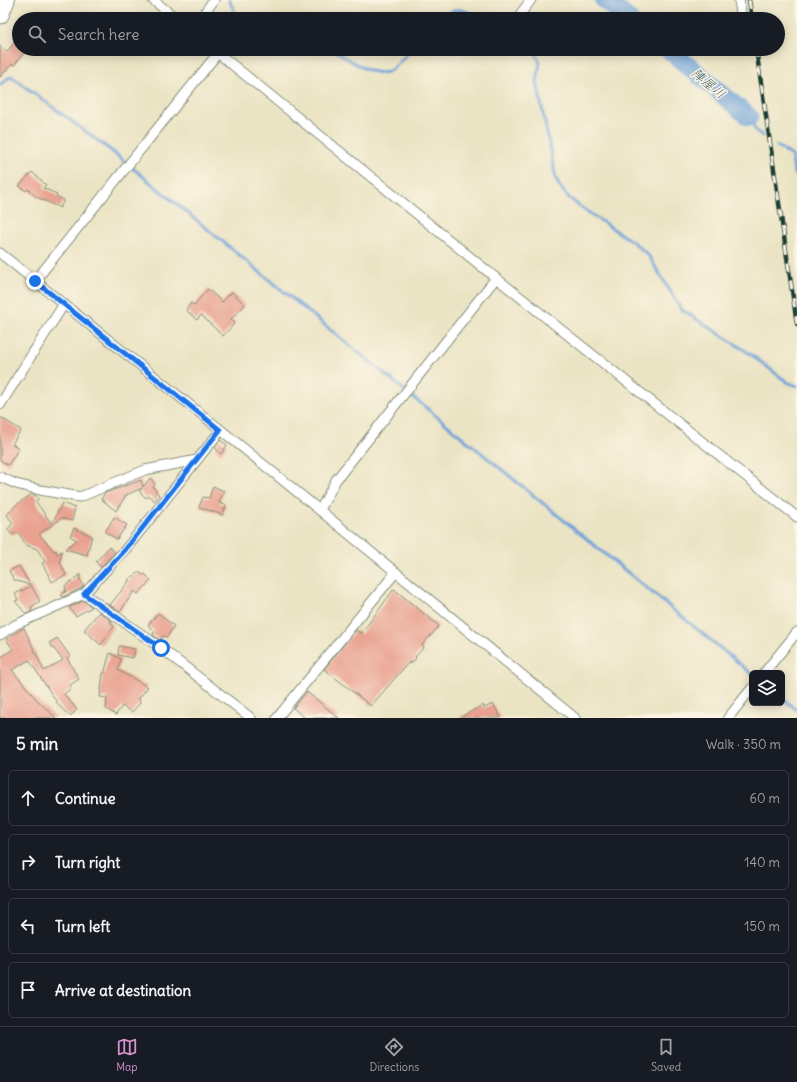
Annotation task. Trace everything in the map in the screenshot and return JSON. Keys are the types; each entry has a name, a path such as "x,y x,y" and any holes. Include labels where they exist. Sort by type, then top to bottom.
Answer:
{"highway":[{"path":"0,15 6,0"}],"street":[{"path":"153,0 168,12"},
{"path":"205,12 214,0"},
{"path":"522,12 531,0"},
{"path":"739,0 741,12"},
{"path":"35,281 212,56"},
{"path":"222,56 496,278 797,517"},
{"path":"0,253 320,510 575,718"},
{"path":"320,510 336,480 496,278"},
{"path":"0,405 64,304"},
{"path":"0,635 15,625 84,594 125,550 220,430"},
{"path":"0,477 16,484 40,490 80,497 145,470 197,460"},
{"path":"278,718 396,572"},
{"path":"84,594 161,648 251,718"},
{"path":"766,670 797,632"},
{"path":"728,718 749,692"}],"building":[{"path":"12,45 12,56 21,56 14,65 12,64 0,77 0,46 7,52"},
{"path":"32,172 46,185 43,188 57,194 56,196 64,200 60,208 35,196 28,189 26,191 19,186"},
{"path":"208,289 222,302 232,292 245,305 231,319 235,323 223,336 201,315 197,320 186,310 191,303 194,305"},
{"path":"0,417 21,430 12,444 19,448 8,465 0,460"},
{"path":"220,440 227,445 221,454 215,448"},
{"path":"150,478 155,484 153,487 159,495 155,501 149,496 146,498 139,491 142,488 126,495 116,511 101,499 105,493 141,480 143,487"},
{"path":"213,486 224,491 219,503 226,505 223,515 199,507 203,497 209,498"},
{"path":"32,494 38,499 36,502 52,524 62,503 75,508 72,521 62,518 39,534 54,551 56,550 57,554 62,551 60,562 66,575 52,582 42,563 45,561 37,549 26,545 18,532 12,535 8,529 13,523 7,515 16,505"},
{"path":"114,517 127,525 117,539 105,532"},
{"path":"74,528 92,536 87,555 65,549 77,540 70,536"},
{"path":"109,547 115,552 101,567 96,562"},
{"path":"19,566 30,585 14,580 9,571"},
{"path":"139,572 143,575 145,574 151,580 138,594 134,591 120,612 110,605 129,581 128,580"},
{"path":"81,574 79,580 80,579 84,586 63,597 61,595 66,591 65,586"},
{"path":"31,586 40,601 31,607 32,611 26,614 15,601 18,600 15,594"},
{"path":"394,589 439,626 422,645 424,647 411,664 409,662 371,706 324,669 356,630 361,634"},
{"path":"83,601 92,607 76,616 69,608"},
{"path":"99,612 112,621 110,622 114,626 101,645 84,630"},
{"path":"158,613 174,626 167,637 163,636 160,640 153,635 154,631 148,625"},
{"path":"24,628 44,671 63,660 49,643 57,638 70,656 67,658 79,679 70,685 71,688 64,694 77,710 70,716 60,707 29,660 12,670 36,699 56,718 0,718 0,658 13,649 6,639"},
{"path":"119,646 135,649 133,658 118,655"},
{"path":"110,653 121,659 118,670 148,687 139,698 140,703 132,712 122,706 116,715 106,709 107,698 100,697 103,673 104,674"},
{"path":"307,692 339,718 305,718 293,708"},
{"path":"493,704 501,718 459,718 483,705 484,708"}],"waterway":[{"path":"229,0 235,12"},
{"name":"陣屋川","path":"604,0 620,12"},
{"path":"450,12 456,10 468,12"},
{"path":"343,56 361,67 385,73 394,68 405,56"},
{"path":"537,56 540,62 537,82 556,179 560,187 568,197 583,209 633,242 648,255 681,309 749,353 787,382 797,386"},
{"name":"陣屋川","path":"676,56 749,117"},
{"path":"0,85 11,76 113,152 749,672"},
{"path":"749,117 756,131 763,136"},
{"path":"777,146 792,156 794,173 797,176"},
{"path":"785,700 797,710"}],"railway":[{"path":"749,0 751,12"},
{"path":"757,56 797,324"}],"route":[{"path":"35,281 220,430 125,550 84,594 161,648"}]}
